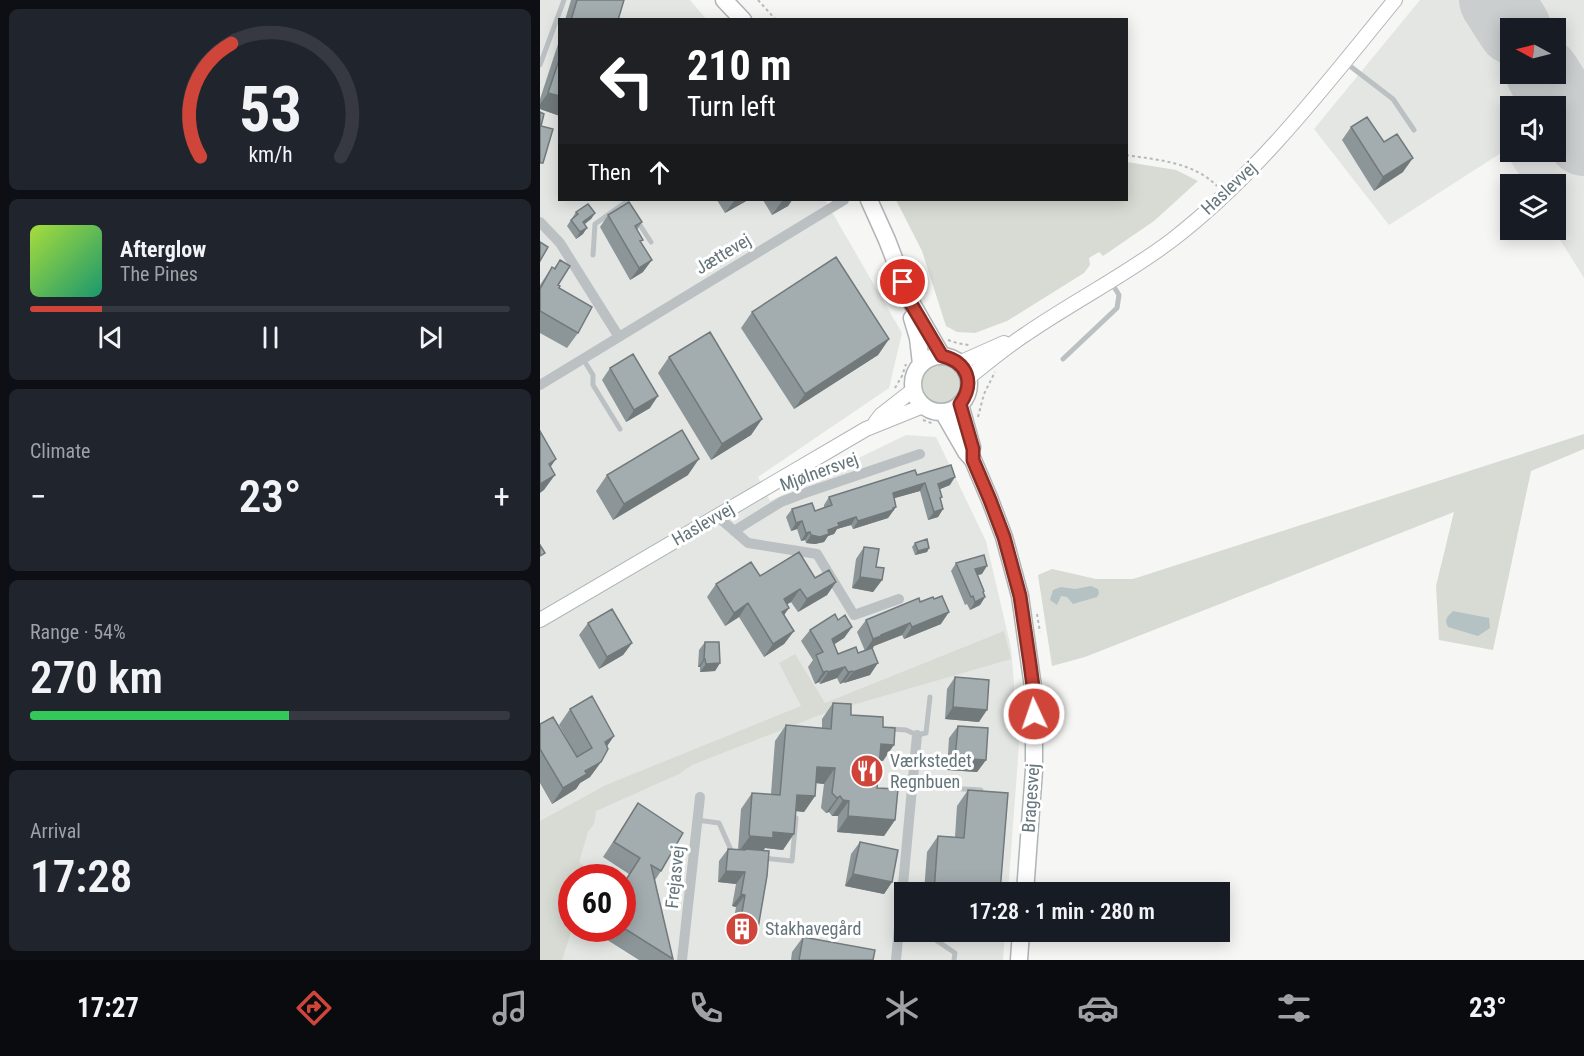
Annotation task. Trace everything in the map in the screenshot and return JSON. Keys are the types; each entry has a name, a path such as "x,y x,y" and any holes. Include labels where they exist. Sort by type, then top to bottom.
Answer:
{"main road":[{"path":"724,0 741,18"},
{"name":"Haslevvej","path":"968,378 1025,334 1111,282 1172,240 1225,194 1273,146 1395,0"},
{"path":"869,201 910,302 942,356"},
{"path":"910,302 921,354 915,360 913,390 922,413 933,411 940,419 966,397 969,387 968,378 964,369 951,358 942,356 915,360"},
{"name":"Haslevvej","path":"958,363 1025,334"},
{"name":"Haslevvej","path":"540,620 866,429 913,390"},
{"name":"Bragesvej","path":"960,404 973,449 973,460"},
{"name":"Haslevvej","path":"866,429 922,413"},
{"name":"Bragesvej","path":"940,419 973,460 990,500 1020,596 1034,694 1034,770 1025,882"},
{"path":"1019,960 1020,942"}],"street":[{"name":"Jættevej","path":"540,385 842,201"},
{"path":"540,222 560,243 618,337"},
{"name":"Mjølnersvej","path":"734,531 781,502 920,454"},
{"path":"717,516 748,543 818,554 854,615 899,599"},
{"path":"905,882 917,735"},
{"name":"Frejasvej","path":"682,960 700,797"},
{"path":"896,960 900,942"}],"lane":[{"path":"540,65 564,0"},
{"path":"1345,62 1393,99 1414,130"},
{"path":"593,255 595,224 626,202 651,242"},
{"path":"1063,359 1117,308 1119,295 1111,282"},
{"path":"583,358 593,375 593,385 620,429"},
{"path":"885,729 906,730 917,735 926,733 930,697"},
{"path":"912,786 981,790"},
{"path":"759,858 792,861 796,818"},
{"path":"697,820 719,823 731,849 737,856"},
{"path":"939,942 955,953 954,960"}],"path":[{"path":"758,0 774,18"},
{"path":"1128,155 1193,169 1212,180 1225,194"},
{"path":"948,340 969,345"},
{"path":"894,389 915,360"},
{"path":"922,413 928,421 940,419"}],"shaded area":[{"path":"540,0 690,0 705,18 558,18 558,201 826,201 902,333 889,388 758,477 770,501 906,435 936,437 986,541 1011,648 1019,745 1009,882 894,882 894,942 1004,942 1003,960 540,960"},
{"path":"1420,0 1584,0 1584,278 1560,240 1566,240 1566,174 1519,174 1511,162 1566,162 1566,96 1500,96 1500,154 1389,225 1314,129"},
{"path":"1128,162 1176,170 1198,181 1154,221 1103,256 1099,252 1089,258 1090,265 1084,273 1007,321 975,333 957,332 946,326 922,251 897,201 1128,201"},
{"path":"941,364 955,370 961,384 955,398 941,404 927,398 921,384 927,370"},
{"path":"1584,434 1584,449 1531,471 1493,650 1439,640 1436,586 1454,512 1085,657 1052,666 1038,575 1052,569 1096,579 1133,579"},
{"path":"1091,586 1098,589 1097,597 1073,604 1067,597 1061,596 1057,605 1050,600 1053,590 1061,587 1075,589"},
{"path":"1453,611 1489,618 1490,628 1478,636 1448,627 1447,618"},
{"path":"1004,631 1011,659 825,713 692,765 679,774 596,811 594,824 588,832 579,862 581,864 558,864 558,942 568,942 562,960 540,960 540,821 606,785 801,706 779,663 795,654 825,703"}],"building":[{"path":"577,0 624,0 619,18 572,18"},
{"path":"558,63 558,96 548,93"},
{"path":"540,112 544,114 541,126 553,129 543,163 540,163"},
{"path":"1367,117 1384,142 1397,134 1413,158 1383,177 1351,127"},
{"path":"629,202 642,222 635,226 643,240 640,241 652,260 639,268 608,215"},
{"path":"588,204 595,213 583,222 587,228 580,232 571,220 578,214 576,212"},
{"path":"540,242 548,247 540,261"},
{"path":"836,257 889,339 805,394 752,312"},
{"path":"560,260 570,266 558,285 559,288 592,307 578,333 540,311 540,289 552,267 555,269"},
{"path":"710,332 762,419 722,444 669,357"},
{"path":"633,354 658,396 634,410 610,368"},
{"path":"682,430 699,459 624,504 607,475"},
{"path":"540,431 556,459 549,464 555,475 540,484"},
{"path":"951,465 955,477 938,484 943,509 934,512 925,483 893,493 896,507 893,510 858,521 856,517 838,523 839,526 828,530 829,534 820,537 811,535 810,532 806,533 802,521 796,523 792,509 812,503 815,511 832,505 829,497 915,470 917,475"},
{"path":"927,539 929,548 918,551 915,543"},
{"path":"540,545 545,553 540,556"},
{"path":"864,547 879,549 876,567 884,568 882,580 860,577"},
{"path":"799,552 815,578 829,570 836,582 807,599 800,589 784,599 789,608 782,612 794,631 773,644 748,603 734,613 716,584 751,562 760,576"},
{"path":"984,555 987,566 975,569 985,597 975,602 956,563"},
{"path":"942,596 949,612 912,627 910,623 873,639 866,620 919,598 920,602"},
{"path":"612,609 632,643 607,657 588,623"},
{"path":"835,614 838,620 845,615 852,627 832,639 838,654 856,647 858,653 872,648 878,663 853,672 848,672 845,667 823,672 816,655 823,652 810,630"},
{"path":"705,642 719,642 720,663 706,664"},
{"path":"955,677 989,680 987,710 953,707"},
{"path":"592,696 614,736 605,742 608,749 601,762 585,771 587,774 563,788 540,749 540,724 553,717 577,757 592,748 570,709"},
{"path":"833,703 851,704 851,715 883,717 883,727 895,728 894,745 881,744 877,788 898,789 895,820 848,816 849,801 843,800 840,796 837,798 832,793 835,768 817,767 815,796 797,795 794,834 773,832 773,838 750,836 752,793 780,795 786,725 831,729"},
{"path":"958,726 988,728 986,760 955,758"},
{"path":"968,790 1008,793 1001,882 935,882 938,836 964,838"},
{"path":"638,803 683,833 661,871 651,865 673,959 636,936 636,864 640,858 614,842"},
{"path":"860,842 898,850 892,882 853,874"},
{"path":"728,849 769,851 757,934 739,930 745,895 741,894 745,872 726,871"},
{"path":"803,937 875,950 873,960 799,960"}],"runway":[{"path":"1496,0 1508,18"},
{"path":"1549,84 1584,139"}],"place":[{"name":"Værkstedet Regnbuen","path":"867,771"},
{"name":"Stakhavegård","path":"742,929"}],"route":[{"path":"903,282 910,302 942,356 958,363 968,378 969,387 966,397 960,404 973,449 973,460 1004,537 1020,596 1034,694 1034,714"}]}
